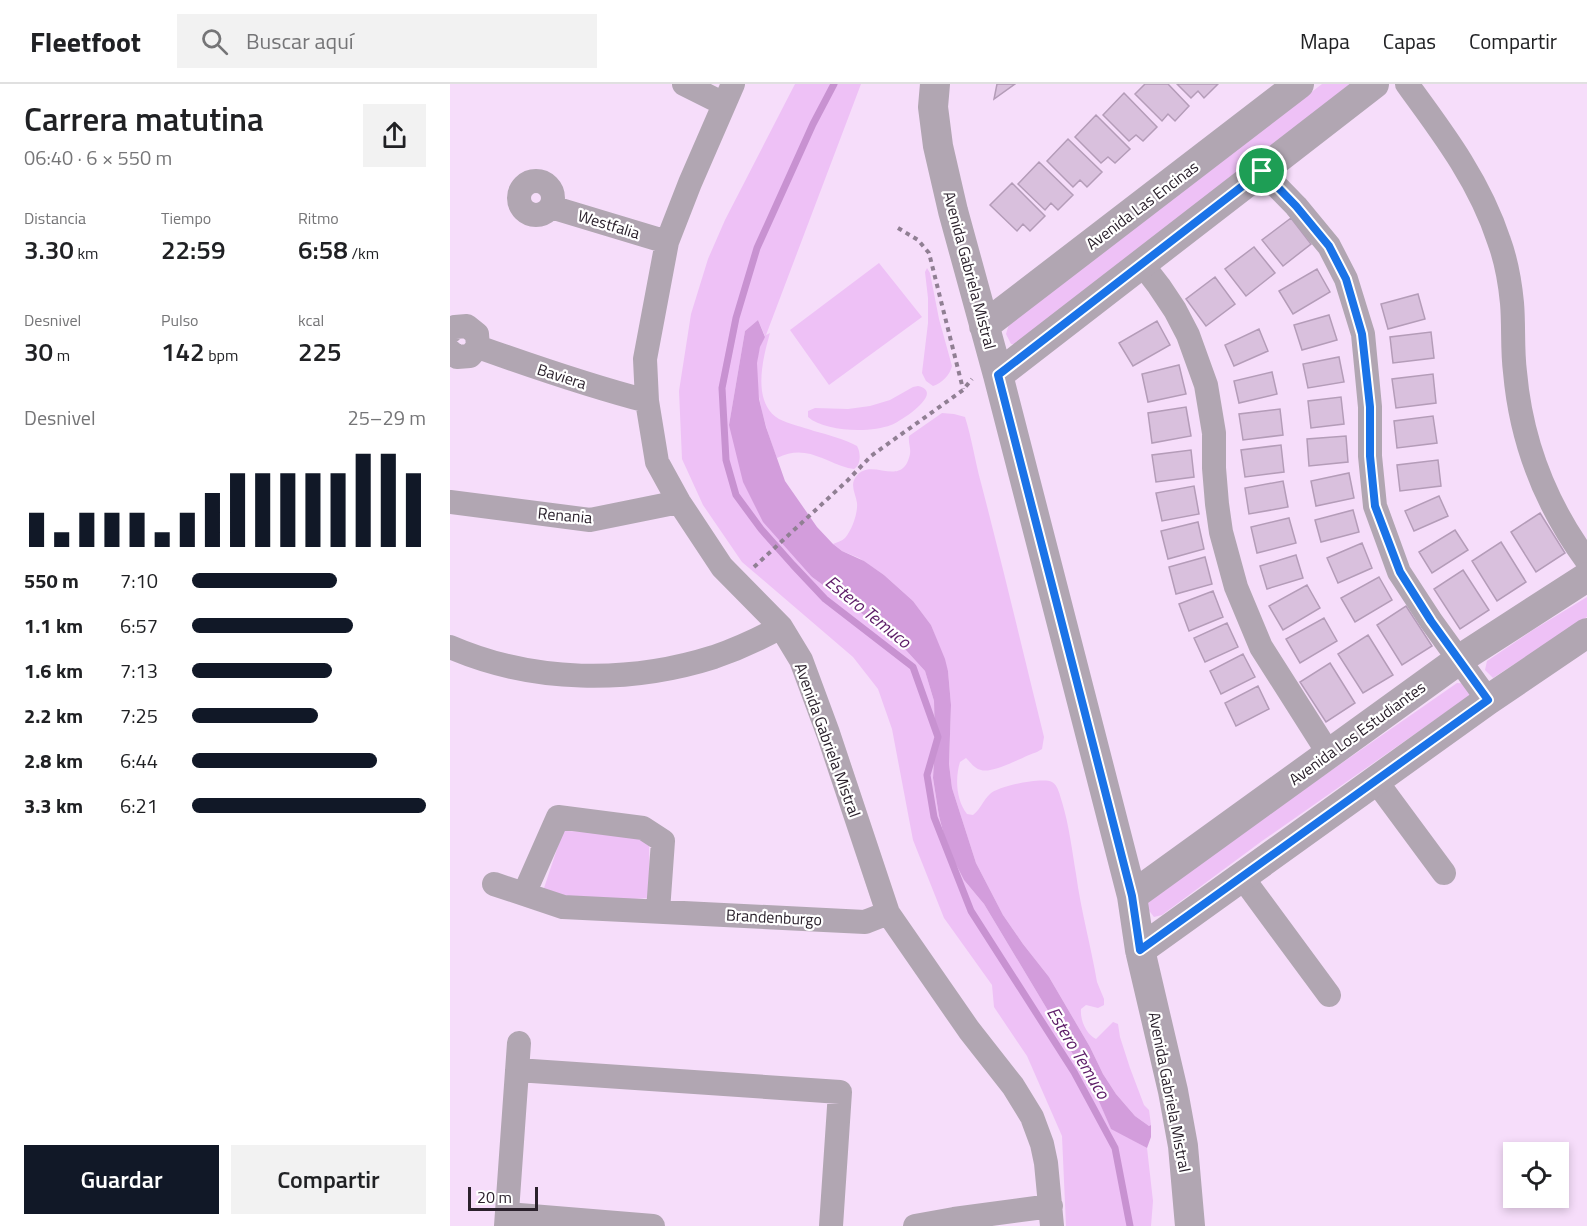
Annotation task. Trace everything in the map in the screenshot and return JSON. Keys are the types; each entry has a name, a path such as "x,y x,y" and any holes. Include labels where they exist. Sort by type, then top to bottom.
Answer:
{"street":[{"path":"684,84 729,94"},
{"name":"Avenida Gabriela Mistral","path":"934,84 933,107 938,146 953,211 1132,896 1140,950 1183,1146 1190,1226"},
{"name":"Avenida Las Encinas","path":"984,326 1299,84"},
{"path":"995,365 1142,264 1374,84"},
{"path":"1407,84 1460,158 1488,211 1500,241 1512,303 1514,370 1526,436 1546,494 1560,521 1587,561"},
{"name":"Avenida Gabriela Mistral","path":"729,94 667,242 645,359 647,401 657,462 679,502 722,567 781,627 801,660 825,722 888,913 969,1030 1017,1092 1032,1117 1046,1163 1051,1216"},
{"path":"1262,171 1296,206 1329,246 1346,279 1362,334 1370,407 1370,456 1375,506 1400,572 1431,621 1488,700"},
{"name":"Westfalia","path":"551,207 667,242"},
{"path":"1142,264 1159,286 1183,327 1206,385 1214,433 1214,468 1220,522 1227,560 1236,587 1261,647 1329,754"},
{"path":"450,332 455,327 467,326 477,334 478,346 470,356 457,357 450,351"},
{"name":"Baviera","path":"478,346 551,373 647,401"},
{"name":"Renania","path":"450,502 590,520 679,502"},
{"name":"Avenida Los Estudiantes","path":"1132,896 1460,659 1587,577"},
{"path":"452,655 560,675 613,676 681,667 749,644 781,627"},
{"path":"1140,950 1488,700 1587,633"},
{"path":"1376,781 1444,873"},
{"path":"524,894 558,817 643,828 663,841 658,911"},
{"path":"1242,877 1329,995"},
{"name":"Brandenburgo","path":"495,884 563,907 865,922 888,913"},
{"path":"519,1043 507,1220 653,1226"},
{"path":"517,1070 840,1092 831,1226"},
{"path":"915,1226 954,1219 1051,1216"}],"path":[{"path":"898,228 918,240 929,253 963,390"},
{"path":"748,573 871,456 995,365"}],"shaded area":[{"path":"795,84 861,84 766,335 770,333 762,367 762,391 770,411 779,419 857,446 860,455 859,462 854,469 805,453 787,454 777,458 759,397 757,364 759,349 765,336 758,320 745,331 729,425 812,577 894,637 925,671 934,701 933,778 947,847 964,880 984,904 1053,1019 1097,1097 1111,1128 1147,1148 1153,1201 1151,1226 1066,1226 1062,1136 1027,1056 994,1007 992,985 944,918 913,840 892,729 878,689 853,657 742,562 703,505 682,459 679,391 691,314 708,259 725,220"},
{"path":"1322,84 1353,84 1021,345 1011,344 1006,334 1009,324"},
{"path":"879,263 922,317 829,385 790,330"},
{"path":"927,268 952,366 945,378 933,386 926,381 922,373 928,323 925,272"},
{"path":"758,320 765,337 760,347 757,363 759,399 785,481 817,527 833,544 884,575 913,601 931,625 948,671 951,705 949,764 952,788 976,863 1003,915 1049,977 1116,1094 1135,1116 1149,1126 1151,1125 1151,1137 1147,1148 1111,1129 1097,1097 1053,1019 984,904 964,880 947,847 933,778 934,701 925,671 894,637 812,577 763,522 743,482 729,425 745,331"},
{"path":"918,386 925,389 927,394 918,407 891,425 882,428 848,430 825,426 808,417 808,411 815,408 848,409 870,406 890,400"},
{"path":"942,413 965,417 1044,737 1042,749 993,769 986,771 979,769 966,758 960,762 957,775 959,796 967,814 973,815 990,794 1002,788 1020,783 1047,781 1054,783 1057,788 1068,829 1097,982 1104,999 1104,1005 1098,1008 1086,1005 1081,1009 1083,1022 1089,1034 1096,1039 1113,1022 1118,1024 1130,1068 1144,1105 1149,1110 1151,1125 1149,1126 1135,1116 1116,1094 1049,977 1003,915 976,863 952,788 949,764 951,705 948,671 931,625 913,601 884,575 833,544 845,538 854,521 857,503 853,483 860,472 868,469 892,472 900,470 906,465 910,454 909,436"},
{"path":"1587,597 1587,617 1493,678 1485,670 1487,661"},
{"path":"1457,683 1470,684 1472,694 1262,841 1162,915 1154,917 1147,908 1148,900"},
{"path":"563,831 632,832 649,841 650,898 574,902 542,894"}],"building":[{"path":"997,84 1015,84 994,99"},
{"path":"1145,84 1168,84 1189,106 1175,121 1168,114 1162,121 1135,94"},
{"path":"1177,84 1218,84 1204,98 1198,91 1191,98"},
{"path":"1124,93 1157,127 1143,141 1136,135 1129,141 1103,115"},
{"path":"1096,115 1130,149 1115,163 1108,157 1101,163 1075,137"},
{"path":"1068,139 1102,172 1087,187 1080,180 1073,187 1047,161"},
{"path":"1039,162 1073,195 1058,210 1051,203 1045,210 1018,184"},
{"path":"1012,183 1045,216 1030,231 1023,224 1017,231 990,205"},
{"path":"1291,218 1311,244 1283,266 1262,240"},
{"path":"1254,247 1275,273 1246,296 1225,269"},
{"path":"1317,269 1330,292 1293,314 1279,291"},
{"path":"1215,277 1235,304 1206,326 1186,299"},
{"path":"1418,294 1425,319 1388,329 1381,304"},
{"path":"1329,315 1337,340 1302,350 1294,325"},
{"path":"1157,321 1170,345 1133,366 1119,343"},
{"path":"1259,329 1268,351 1234,366 1225,345"},
{"path":"1431,332 1434,358 1393,363 1390,337"},
{"path":"1339,357 1344,382 1308,388 1303,364"},
{"path":"1179,365 1186,394 1148,402 1142,374"},
{"path":"1272,372 1277,394 1239,403 1234,381"},
{"path":"1433,374 1436,403 1396,408 1392,379"},
{"path":"1341,397 1344,424 1311,428 1308,401"},
{"path":"1186,407 1191,436 1152,443 1148,413"},
{"path":"1280,409 1283,435 1243,440 1239,414"},
{"path":"1433,416 1437,443 1397,448 1394,421"},
{"path":"1346,436 1348,462 1309,466 1307,439"},
{"path":"1281,445 1284,472 1245,477 1241,450"},
{"path":"1191,450 1194,477 1156,482 1152,455"},
{"path":"1438,460 1441,486 1400,491 1397,465"},
{"path":"1349,473 1354,498 1316,506 1311,481"},
{"path":"1283,481 1288,507 1249,514 1245,488"},
{"path":"1194,486 1199,514 1162,521 1156,493"},
{"path":"1439,496 1448,516 1414,531 1405,511"},
{"path":"1353,510 1359,532 1321,542 1315,520"},
{"path":"1540,513 1565,553 1536,572 1511,532"},
{"path":"1289,518 1296,543 1257,553 1251,527"},
{"path":"1198,522 1204,549 1168,559 1161,531"},
{"path":"1455,530 1468,550 1432,573 1419,552"},
{"path":"1501,542 1526,582 1497,601 1472,561"},
{"path":"1362,543 1372,568 1338,583 1327,558"},
{"path":"1296,555 1303,578 1267,589 1260,566"},
{"path":"1205,557 1212,584 1176,594 1169,567"},
{"path":"1463,570 1489,610 1460,629 1434,589"},
{"path":"1379,577 1392,600 1355,622 1341,598"},
{"path":"1307,585 1320,608 1283,630 1269,606"},
{"path":"1213,591 1223,617 1189,631 1179,604"},
{"path":"1406,606 1432,646 1402,665 1377,625"},
{"path":"1324,618 1337,641 1300,663 1286,639"},
{"path":"1227,623 1238,647 1205,662 1194,638"},
{"path":"1368,635 1393,675 1363,693 1338,654"},
{"path":"1243,654 1255,677 1221,694 1210,671"},
{"path":"1330,663 1355,703 1326,722 1300,682"},
{"path":"1258,686 1269,709 1236,726 1225,703"}],"waterway":[{"name":"Estero Temuco","path":"834,84 813,124 757,248 736,318 722,388 726,460 736,495 761,529 793,565 825,599 913,667 938,737 927,775 934,817 971,911 1074,1072 1115,1148 1130,1226"}],"route":[{"path":"1262,171 1280,188 1329,246 1346,279 1362,334 1370,407 1370,456 1375,506 1400,572 1431,621 1488,700 1140,950 1132,896 998,375 1262,171"}]}
